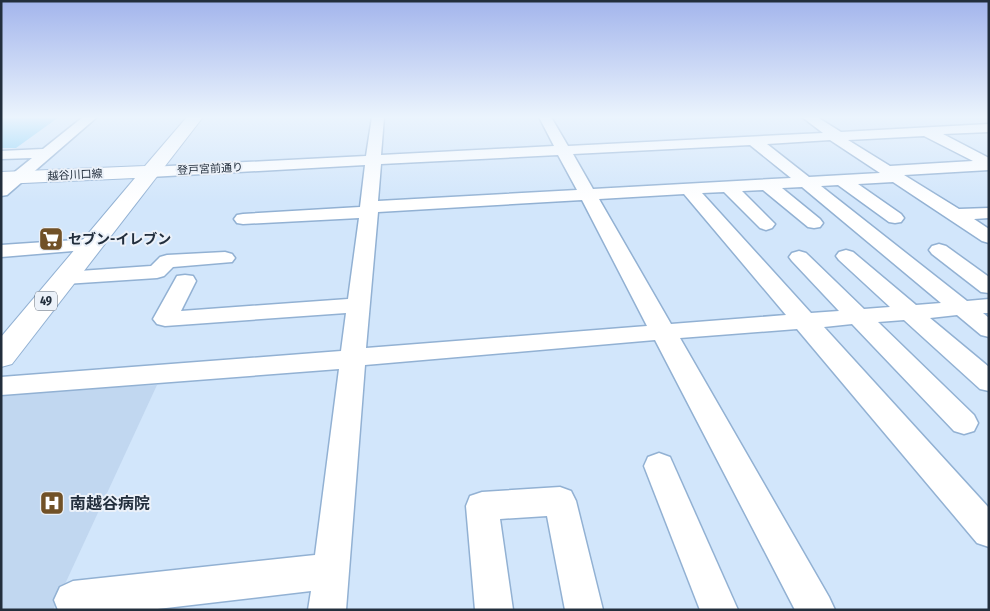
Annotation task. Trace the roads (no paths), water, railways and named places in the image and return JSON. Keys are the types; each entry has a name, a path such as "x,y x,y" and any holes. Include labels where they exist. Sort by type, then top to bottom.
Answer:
{"main road":[{"name":"49","path":"1,357 172,146"},
{"name":"越谷川口線","path":"9,178 150,172"}],"street":[{"path":"1,191 9,178 55,146"},
{"path":"327,610 375,146"},
{"path":"561,146 816,610"},
{"name":"登戸宮前通り","path":"150,172 637,146"},
{"path":"760,146 989,330"},
{"path":"850,146 955,215 985,231"},
{"path":"952,146 989,165"},
{"path":"1,155 46,153"},
{"path":"243,219 588,195 806,183 989,165"},
{"path":"843,180 895,218"},
{"path":"768,185 814,223"},
{"path":"729,187 766,224"},
{"path":"689,189 989,532"},
{"path":"955,215 989,213"},
{"path":"1,251 90,246"},
{"path":"939,250 989,287"},
{"path":"846,256 989,382"},
{"path":"799,257 964,423"},
{"path":"65,278 157,272 167,261 225,258"},
{"path":"185,281 165,319 359,305"},
{"path":"1,386 989,306"},
{"path":"659,466 719,610"},
{"path":"494,610 482,506 560,501 584,610"},
{"path":"73,600 331,571"}],"place":[{"name":"セブン-イレブン","path":"51,239"},
{"name":"南越谷病院","path":"52,503"}]}
